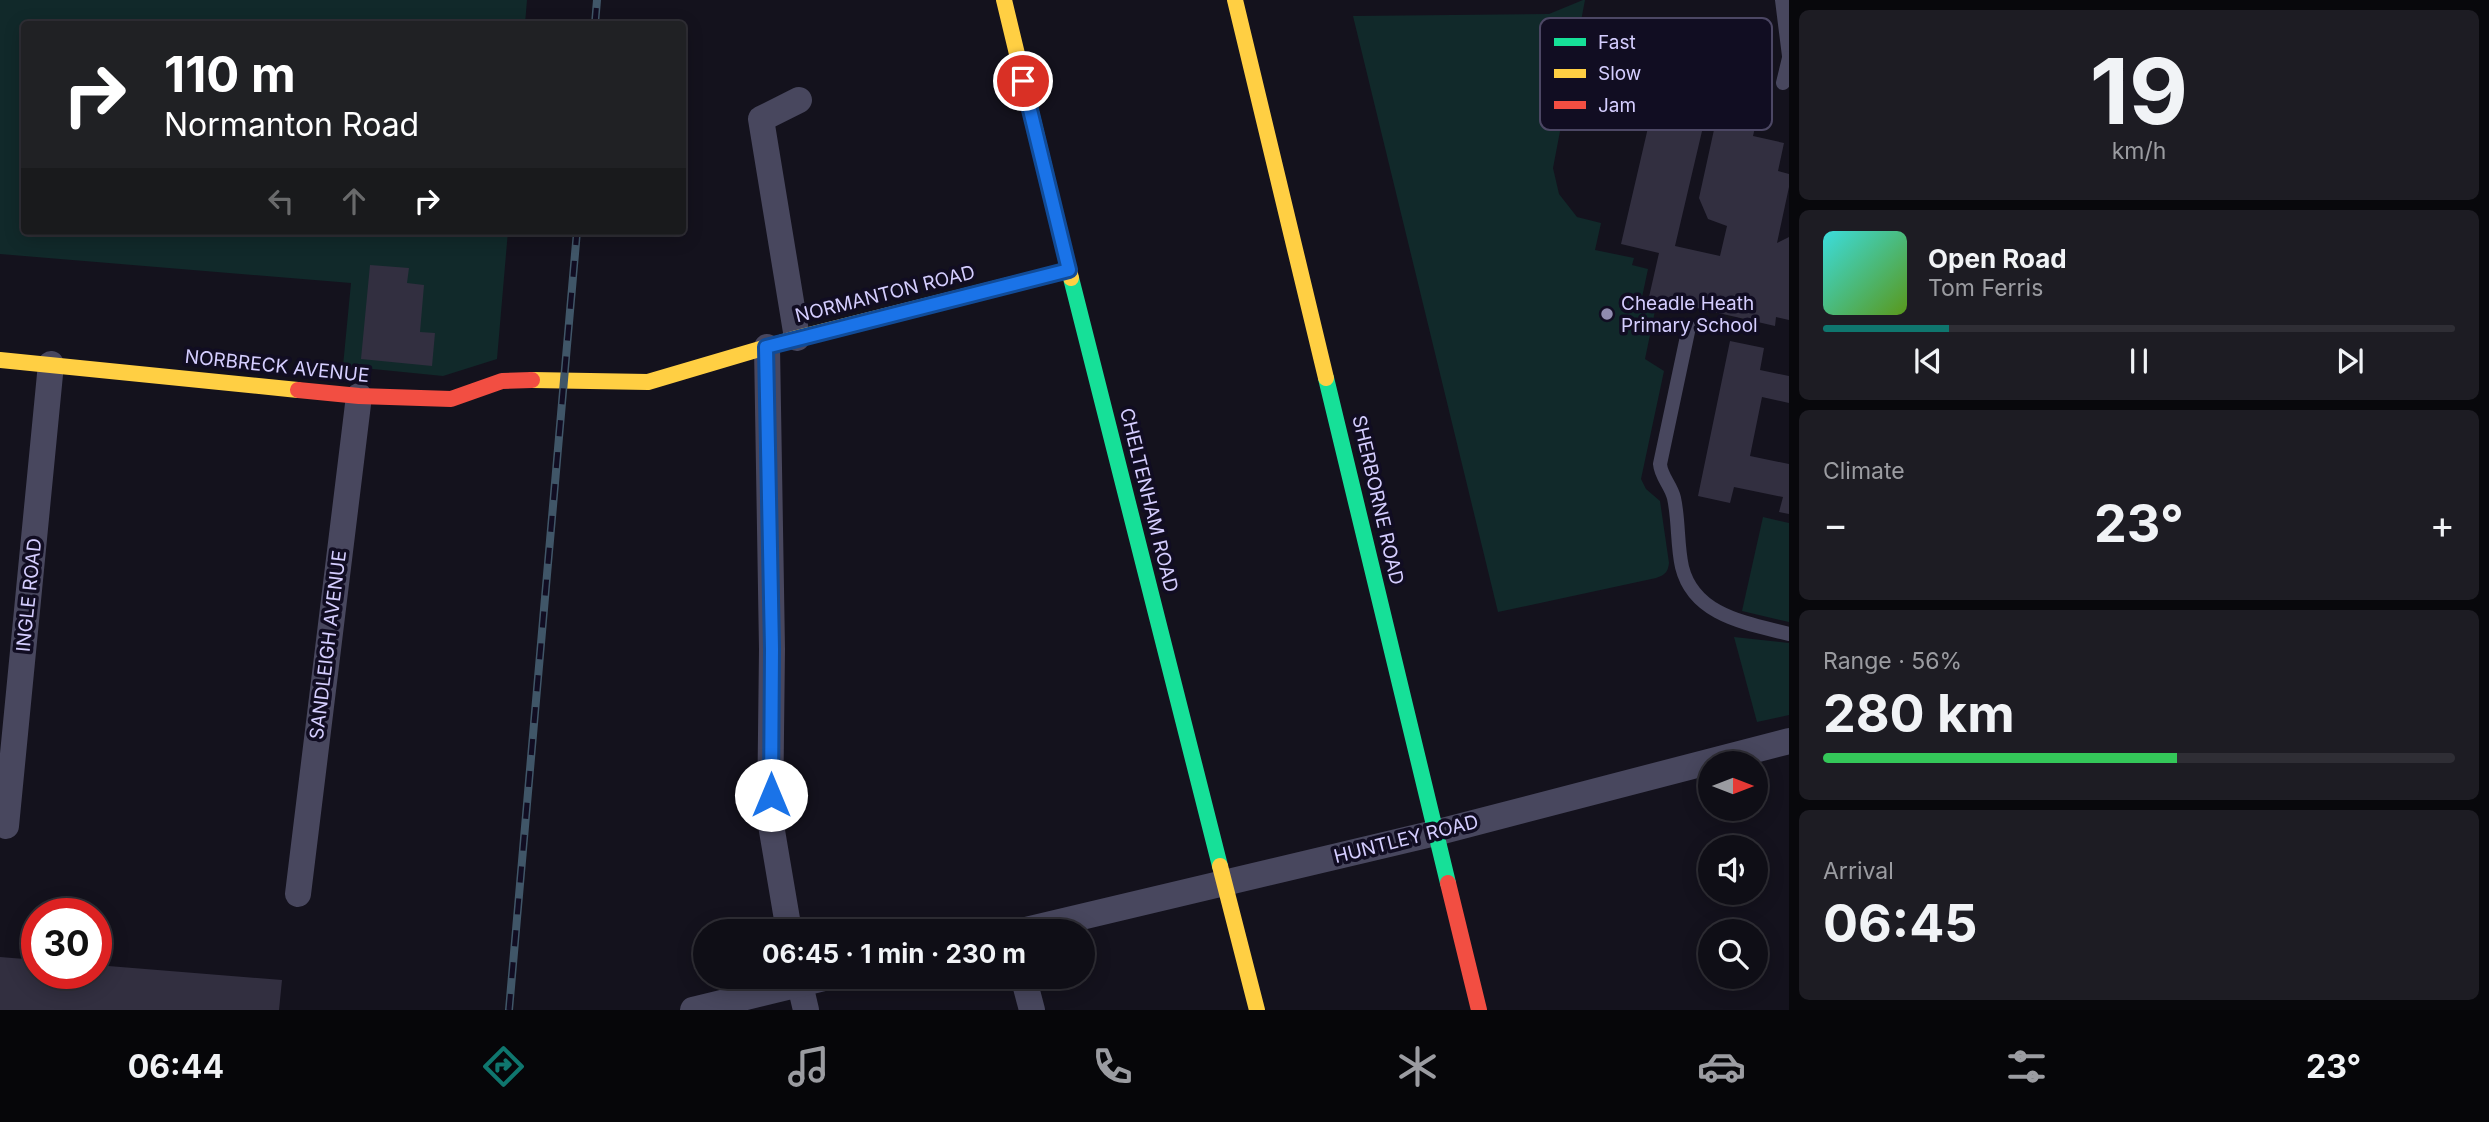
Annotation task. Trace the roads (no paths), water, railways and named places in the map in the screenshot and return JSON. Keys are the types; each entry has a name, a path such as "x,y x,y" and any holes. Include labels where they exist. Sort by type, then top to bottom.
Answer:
{"street":[{"name":"CHELTENHAM ROAD","path":"1004,0 1069,270 1257,1010"},
{"name":"SHERBORNE ROAD","path":"1235,0 1479,1010"},
{"path":"797,338 761,118 799,100"},
{"name":"NORMANTON ROAD","path":"546,381 648,382 797,338 1069,270"},
{"path":"766,347 772,649 770,820 787,919"},
{"name":"NORBRECK AVENUE","path":"0,360 359,396 451,399 493,382 546,381"},
{"name":"INGLE ROAD","path":"6,826 51,364"},
{"name":"SANDLEIGH AVENUE","path":"298,894 359,396"},
{"name":"HUNTLEY ROAD","path":"1072,919 1435,833 1789,741"},
{"path":"693,1010 767,989"},
{"path":"801,989 806,1010"},
{"path":"1026,989 1032,1010"}],"lane":[{"path":"1782,0 1789,57 1783,83"},
{"path":"1689,327 1660,464 1661,474 1674,496 1685,576 1694,595 1715,611 1789,634"}],"railway":[{"path":"595,21 597,0"},
{"path":"509,1010 577,235"}],"place":[{"name":"Cheadle Heath Primary School","path":"1607,314"}]}
